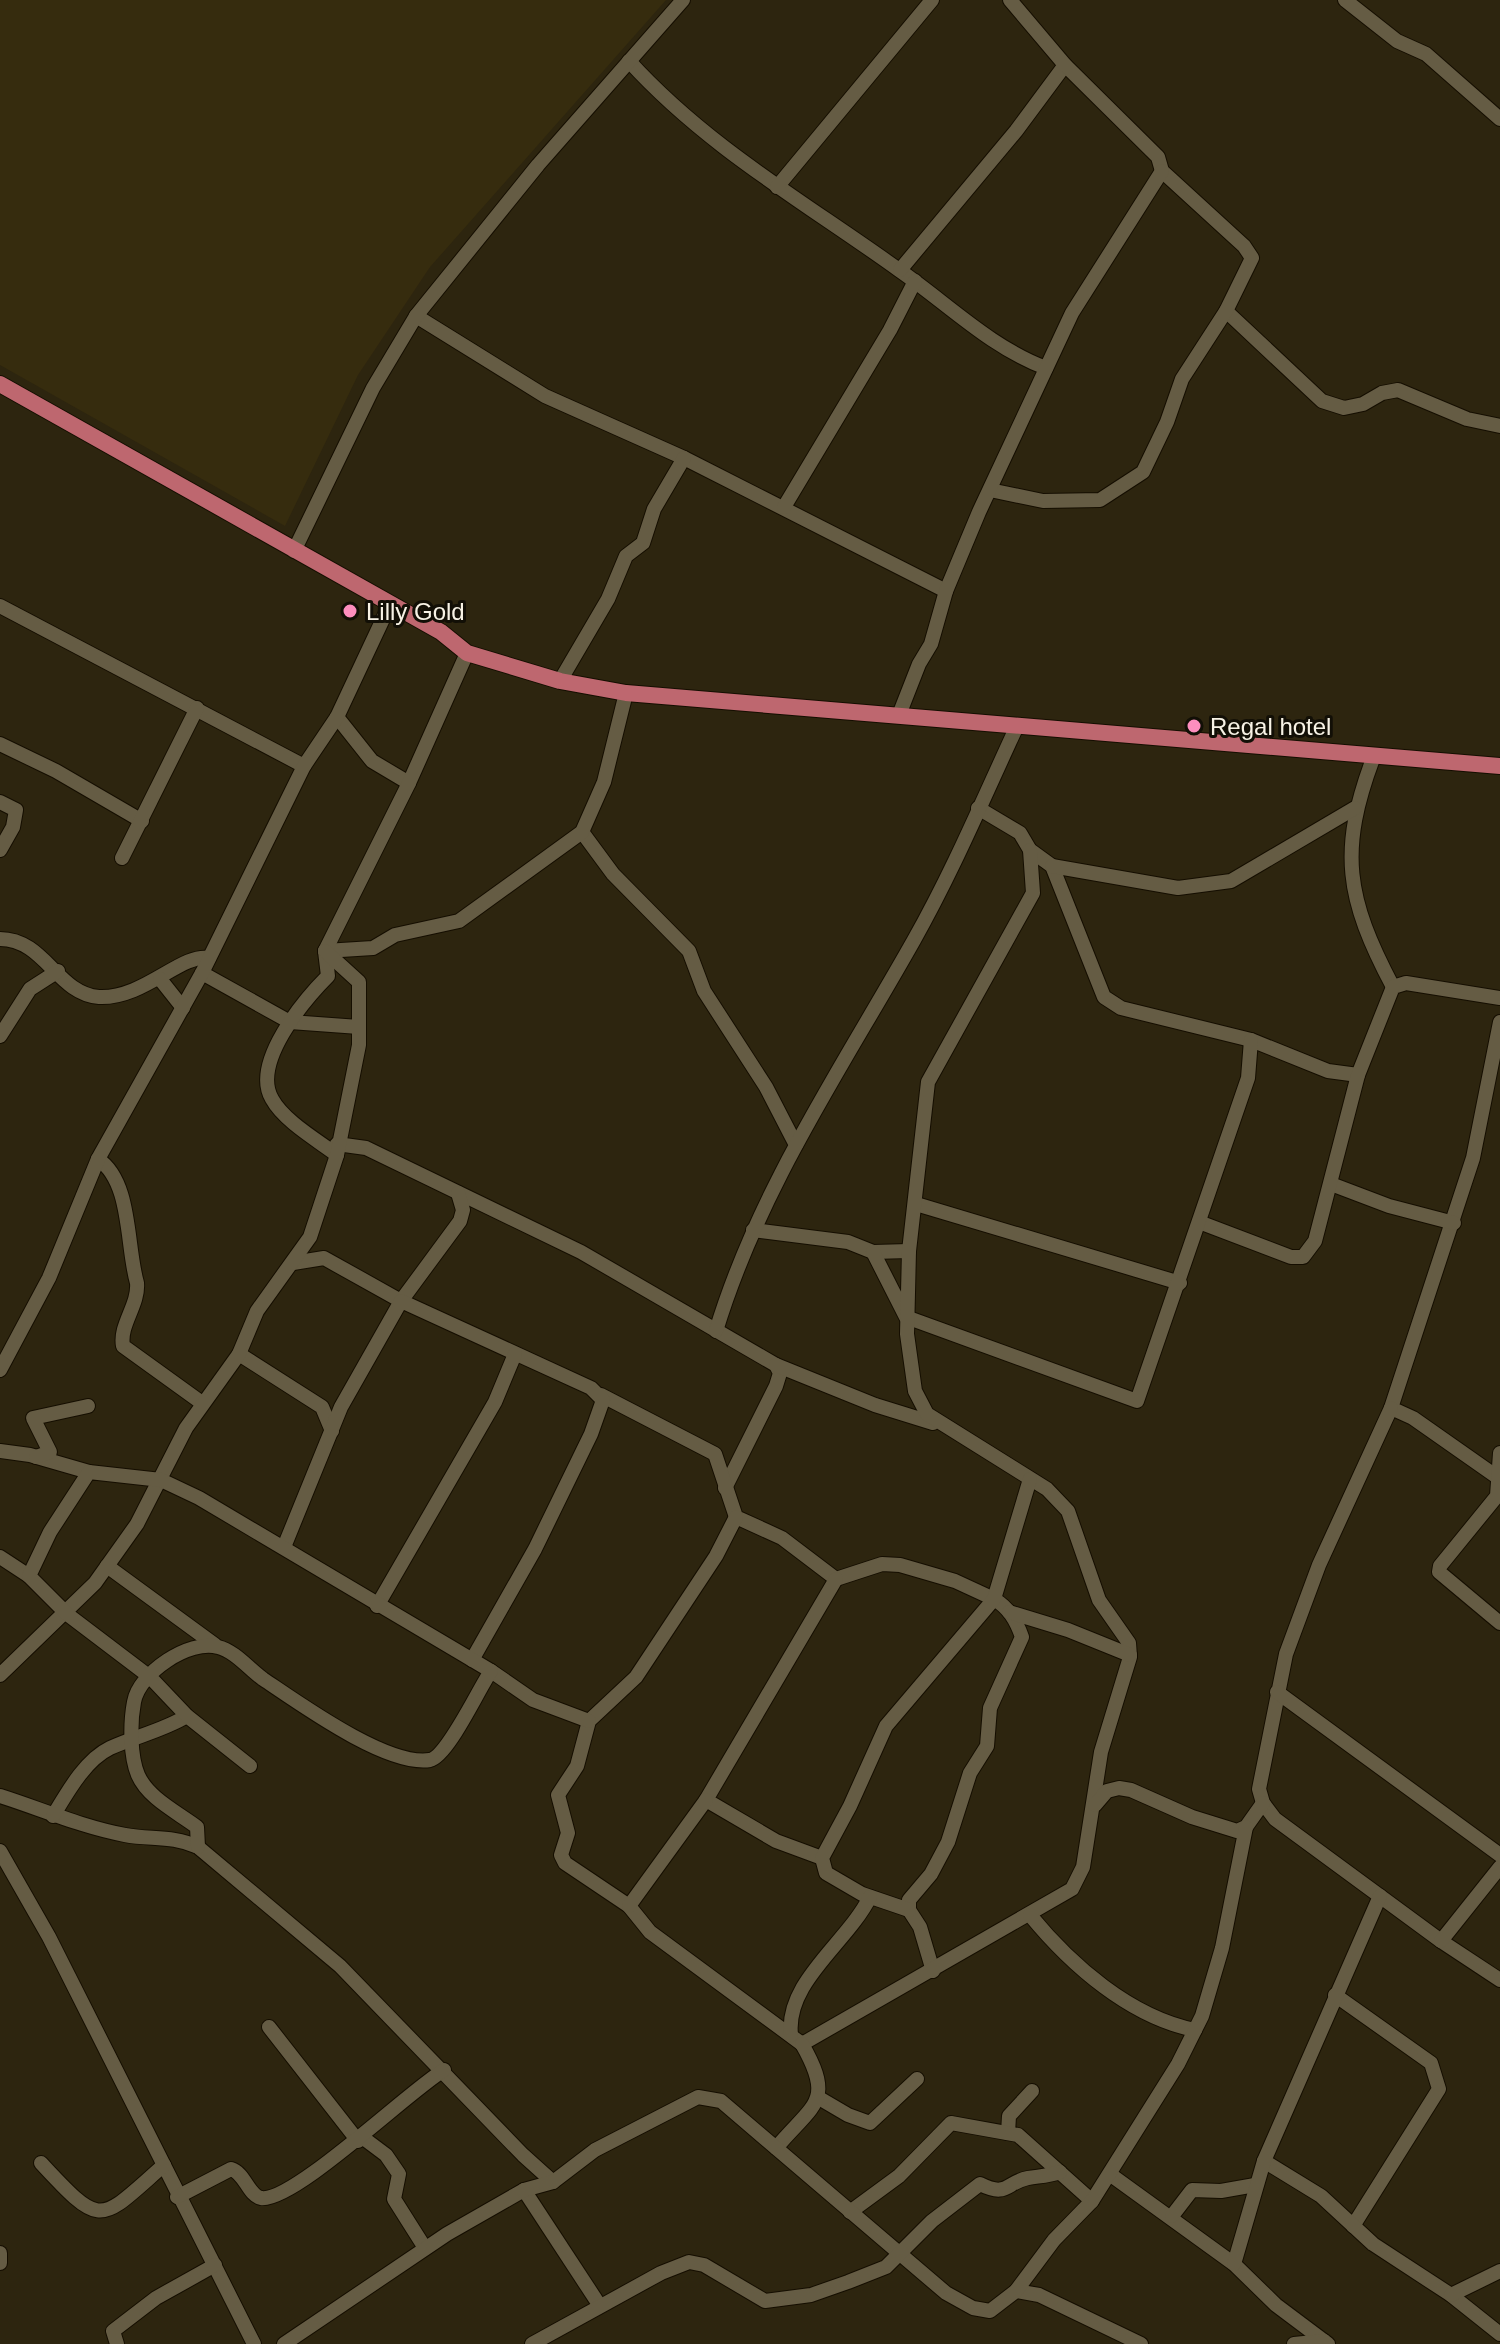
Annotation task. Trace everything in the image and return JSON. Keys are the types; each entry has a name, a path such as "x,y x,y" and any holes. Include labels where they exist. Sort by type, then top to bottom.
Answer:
{"main road":[{"path":"0,384 441,632 467,653 560,681 626,693 1500,766"}],"street":[{"path":"294,551 373,388 416,316 538,165 683,0"},
{"path":"777,187 932,0"},
{"path":"990,490 1043,501 1100,500 1143,472 1167,422 1182,379 1226,311 1252,258 1244,246 1162,171 1158,157 1065,65 1010,0"},
{"path":"1345,0 1397,41 1426,54 1500,119"},
{"path":"629,61 664,100 777,187 900,270 1012,355 1046,368"},
{"path":"900,270 1016,131 1065,65"},
{"path":"899,715 919,664 931,644 946,591 1046,368 1091,279 1162,171"},
{"path":"784,507 890,330 915,281"},
{"path":"1226,311 1322,401 1344,408 1398,390 1467,419 1500,426"},
{"path":"416,316 545,396 684,458 946,591"},
{"path":"560,681 608,599 626,556 643,543 654,509 684,458"},
{"path":"0,1370 49,1278 98,1159 202,973 304,766 337,717 390,604"},
{"path":"0,606 304,766"},
{"path":"467,653 409,783 325,951 328,976 290,1022 267,1077 271,1098 280,1109 337,1150 366,1148 581,1252 776,1365 875,1405 937,1424 1047,1489 1068,1511 1099,1600 1129,1643 1130,1655 1101,1752 1095,1806 1078,1880 1060,1898 933,1971 797,2039"},
{"path":"325,951 373,948 395,935 459,921 582,832 604,782 626,693"},
{"path":"122,858 197,708"},
{"path":"337,717 372,761 409,783"},
{"path":"716,1331 729,1288 753,1230 796,1145 914,942 1017,726"},
{"path":"0,744 56,771 142,821"},
{"path":"1199,1222 1291,1257 1303,1257 1315,1241 1358,1075 1393,987 1374,951 1352,883 1350,838 1355,808 1374,756"},
{"path":"0,802 16,810 13,827 0,850"},
{"path":"978,808 1020,833 1030,850 1052,866 1178,888 1231,881 1355,808"},
{"path":"582,832 613,874 682,940 704,991 766,1087 796,1145"},
{"path":"937,1424 927,1414 915,1391 906,1317 909,1251 928,1082 1033,893 1030,850"},
{"path":"1052,866 1104,997 1121,1008 1251,1040 1328,1071 1358,1075"},
{"path":"0,939 27,944 83,993 97,997 137,991 196,957 209,958"},
{"path":"0,1675 67,1614 137,1524 202,1403 239,1354 257,1311 310,1237 337,1150 359,1045 359,982 325,951"},
{"path":"0,1036 30,989 58,971"},
{"path":"202,973 290,1022 359,1027"},
{"path":"160,979 183,1008"},
{"path":"1393,987 1406,983 1500,998"},
{"path":"1500,1022 1473,1158 1454,1223 1391,1408 1319,1565 1286,1654 1259,1789 1263,1803 1275,1819 1441,1941 1500,1980"},
{"path":"873,1252 906,1317 1137,1401 1248,1078 1251,1040"},
{"path":"98,1159 114,1172 121,1194 137,1283 137,1294 122,1337 123,1346 202,1403"},
{"path":"1331,1184 1389,1206 1454,1223"},
{"path":"284,1547 341,1407 401,1301 460,1221 463,1210 458,1193"},
{"path":"916,1204 1180,1283"},
{"path":"753,1230 848,1242 873,1252 909,1251"},
{"path":"310,1237 324,1258 401,1301 601,1395 715,1454 742,1451"},
{"path":"293,1263 324,1258"},
{"path":"239,1354 322,1407 341,1407"},
{"path":"377,1606 495,1402 515,1354"},
{"path":"725,1488 776,1386 780,1373 776,1365"},
{"path":"472,1660 516,1586 556,1506 602,1408 601,1395"},
{"path":"36,1457 50,1452 33,1418 88,1406"},
{"path":"322,1407 332,1431"},
{"path":"1391,1408 1413,1418 1499,1478"},
{"path":"0,1451 36,1457 89,1472 161,1480 242,1520 377,1606 393,1610 533,1700 589,1721"},
{"path":"1500,1453 1497,1496 1440,1566 1439,1572 1500,1623"},
{"path":"715,1454 736,1517 782,1538 836,1579"},
{"path":"29,1576 50,1532 89,1472"},
{"path":"909,1910 870,1897 826,1873 822,1858 850,1806 886,1726 994,1599 1030,1479"},
{"path":"736,1517 716,1556 636,1677 589,1721 577,1766 558,1795 568,1833 561,1855 565,1863 629,1906 650,1932 797,2039"},
{"path":"0,1557 29,1576 67,1614 150,1677 187,1716 250,1766"},
{"path":"629,1906 706,1800 836,1579 882,1564 900,1565 955,1581 994,1599 1009,1612 1022,1637 990,1708 987,1746 970,1773 948,1842 931,1874 909,1900 909,1910 920,1927 933,1971"},
{"path":"107,1566 215,1646 369,1744 415,1759 427,1760 443,1753 491,1671"},
{"path":"1009,1612 1068,1630 1130,1655"},
{"path":"198,1847 197,1827 149,1792 138,1774 132,1741 134,1702 150,1677 180,1652 215,1646"},
{"path":"1277,1692 1500,1855"},
{"path":"53,1816 82,1772 108,1749 164,1730 187,1716"},
{"path":"1095,1806 1107,1791 1119,1788 1237,1831 1246,1827"},
{"path":"0,1796 53,1816 127,1835 170,1836 198,1847 340,1966 523,2155 553,2182"},
{"path":"706,1800 776,1841 822,1858"},
{"path":"284,2344 425,2248 524,2190 553,2182 595,2150 698,2097 721,2101 946,2293 973,2308 990,2311 1016,2291 1054,2240 1092,2201 1111,2175 1195,2030 1222,1948 1246,1827 1263,1803"},
{"path":"0,1851 49,1937 164,2165 177,2197 254,2344"},
{"path":"1441,1941 1500,1867"},
{"path":"1234,2264 1264,2161 1380,1896"},
{"path":"776,2148 819,2098 819,2073 797,2039 790,2007 798,1991 834,1950 870,1897"},
{"path":"1030,1915 1062,1953 1113,1992 1169,2025 1195,2030"},
{"path":"1335,1995 1431,2063 1439,2089 1353,2226"},
{"path":"269,2027 360,2139 386,2155 399,2174 394,2199 425,2248"},
{"path":"177,2197 231,2169 239,2172 256,2195 265,2198 305,2178 360,2139 444,2070"},
{"path":"819,2098 848,2115 870,2123 917,2079"},
{"path":"1008,2133 1009,2116 1032,2091"},
{"path":"850,2212 899,2176 951,2123 1018,2135 1092,2201"},
{"path":"1264,2161 1321,2196 1373,2244 1451,2295 1500,2334"},
{"path":"41,2163 87,2209 104,2212 119,2204 164,2165"},
{"path":"532,2344 673,2267 689,2262 704,2265 757,2299 784,2301 848,2282 886,2267 932,2221 980,2184 992,2190 1009,2190 1025,2178 1046,2177 1060,2172"},
{"path":"1111,2175 1172,2216 1234,2264 1265,2290 1276,2305 1326,2343"},
{"path":"1172,2216 1192,2190 1221,2191 1255,2185"},
{"path":"524,2190 600,2306"},
{"path":"0,2253 0,2263"},
{"path":"117,2344 113,2331 156,2298 215,2265"},
{"path":"1451,2295 1500,2271"},
{"path":"1016,2291 1039,2295 1141,2344"},
{"path":"1294,2344 1326,2343"}],"shaded area":[{"path":"0,0 666,0 430,267 358,375 285,526 0,365"}],"place":[{"name":"Lilly Gold","path":"350,611"},
{"name":"Regal hotel","path":"1194,726"}]}
